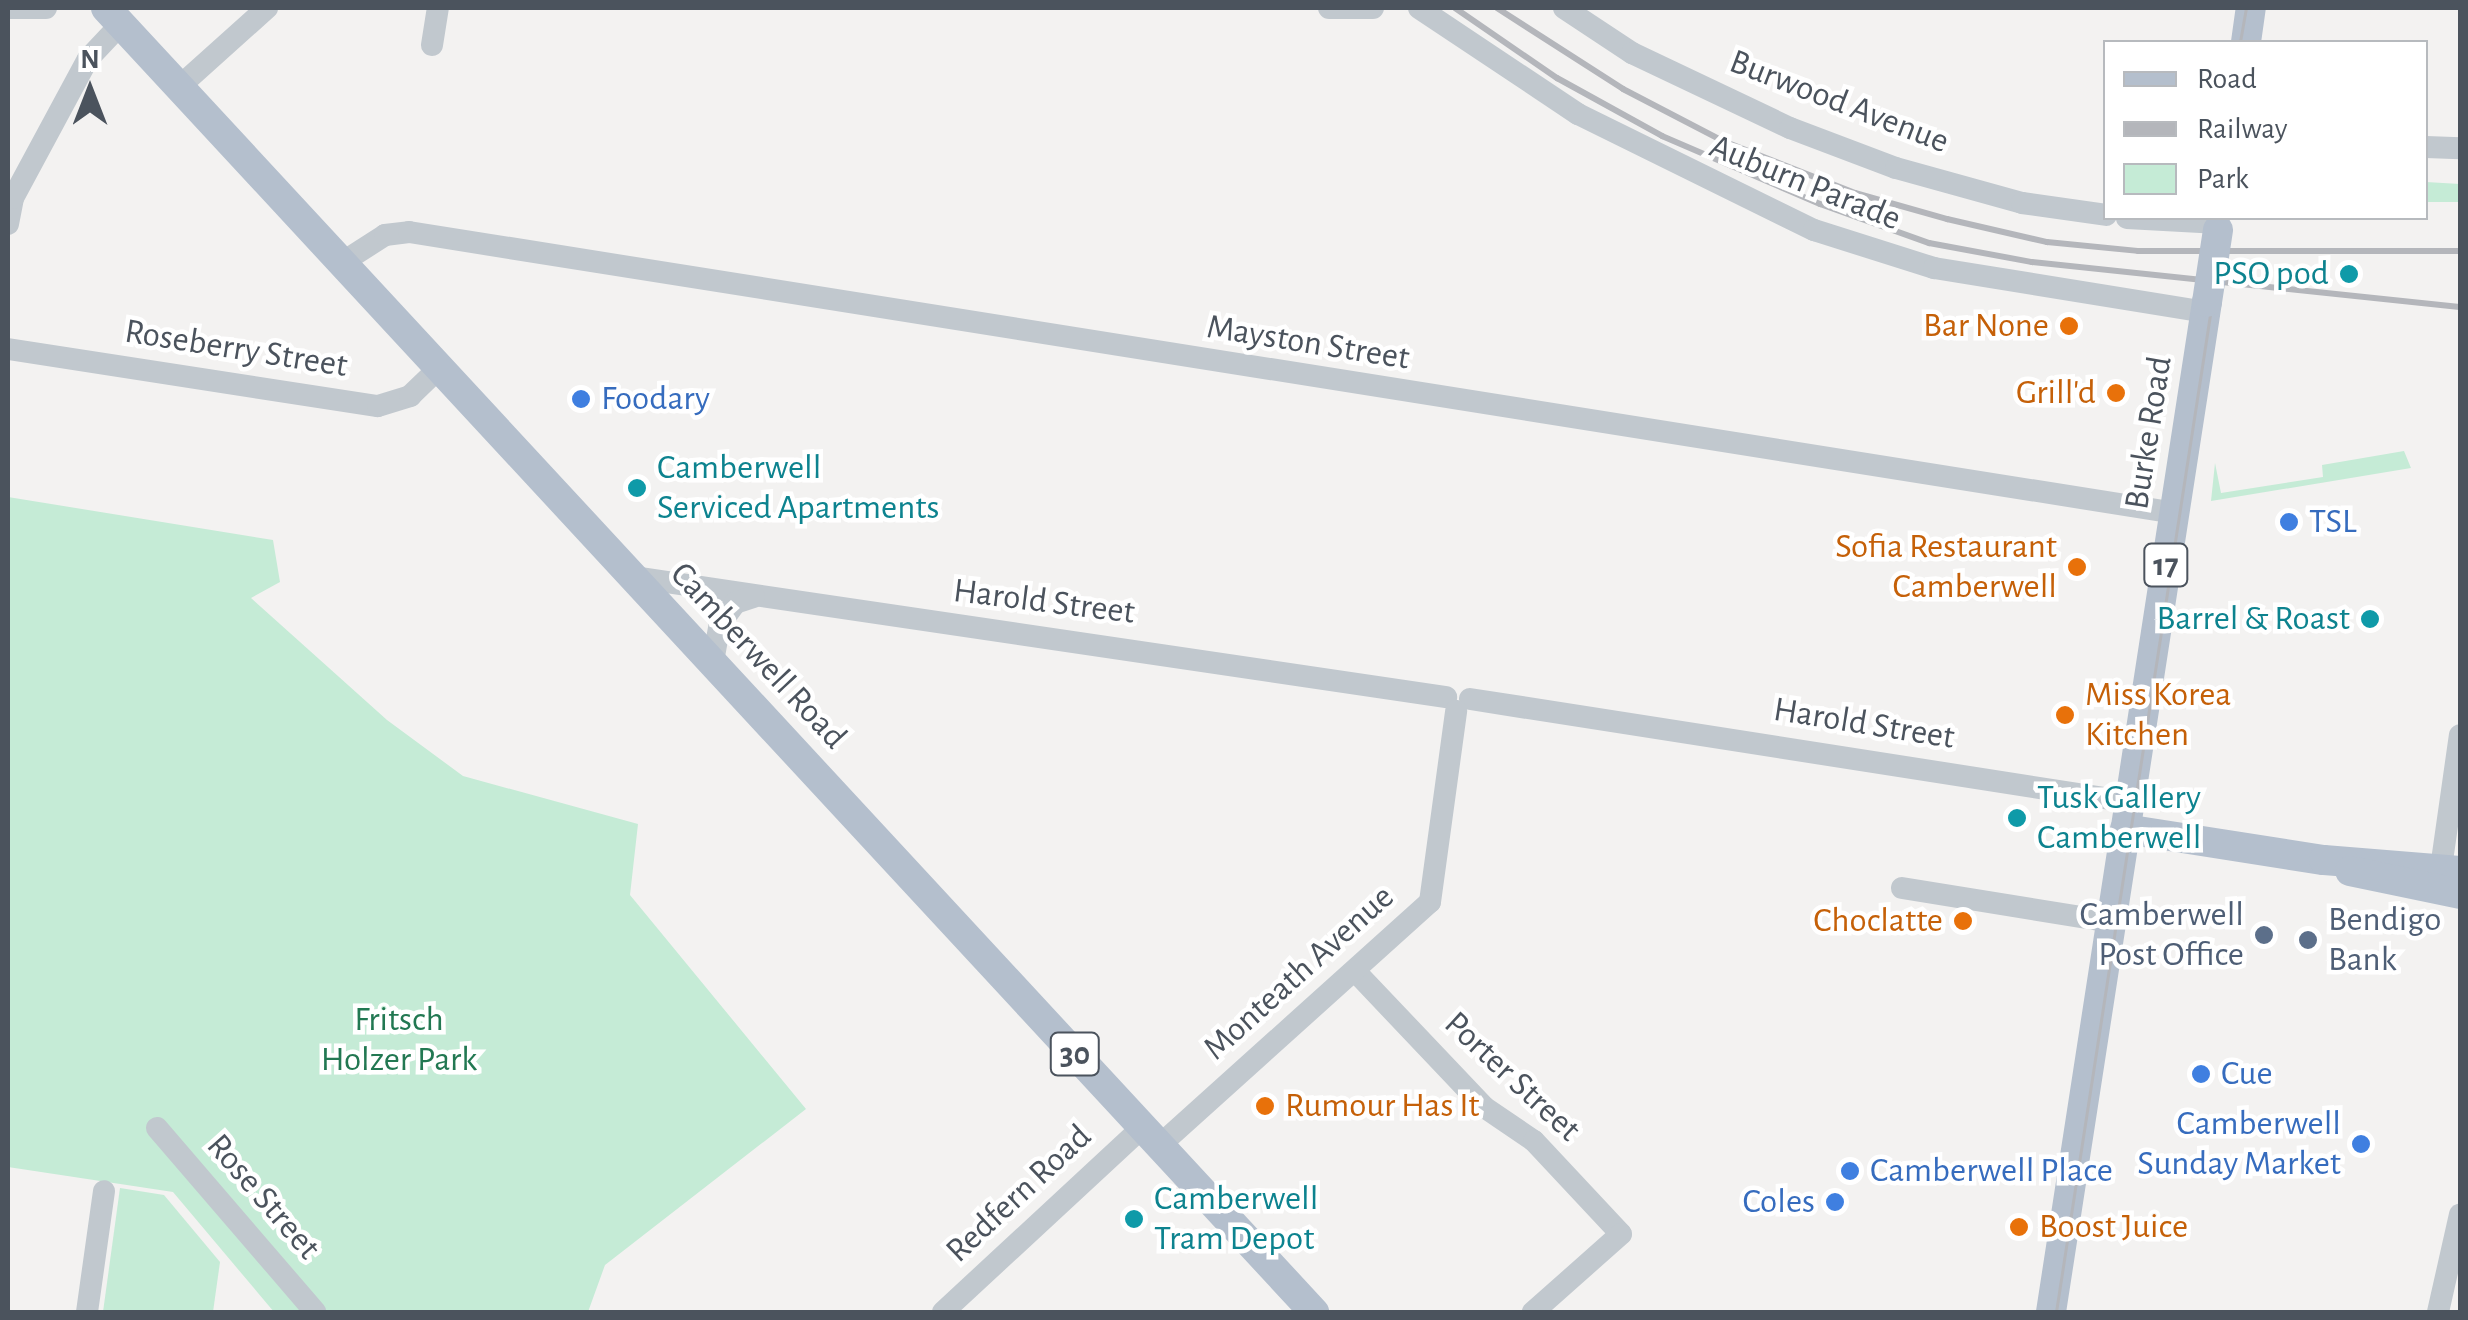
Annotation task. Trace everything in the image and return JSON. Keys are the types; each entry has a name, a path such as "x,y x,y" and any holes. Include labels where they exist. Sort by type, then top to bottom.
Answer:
{"main road":[{"path":"2246,40 2251,8"},
{"name":"Camberwell Road","path":"114,16 1314,1312"},
{"name":"Burke Road","path":"2051,1312 2219,224"},
{"path":"2127,816 2324,860 2450,881"}],"street":[{"path":"8,8 46,8"},
{"path":"180,86 267,8"},
{"path":"432,45 438,8"},
{"path":"1329,8 1374,8"},
{"name":"Auburn Parade","path":"1419,8 1578,114 1814,230 1934,268 2206,306"},
{"name":"Burwood Avenue","path":"1564,8 1632,53 1790,128 1896,168 2022,203 2103,215"},
{"path":"8,224 14,198 114,16"},
{"path":"2428,147 2460,148"},
{"path":"2158,220 2219,224"},
{"name":"Mayston Street","path":"349,269 388,249 430,238 2174,513"},
{"name":"Roseberry Street","path":"8,349 378,406 410,396 440,367"},
{"name":"Harold Street","path":"633,577 1457,703 2127,816"},
{"path":"713,662 715,635 731,608 758,597"},
{"name":"Monteath Avenue","path":"1151,1136 1355,971 1430,902 1457,703"},
{"path":"2450,881 2460,735"},
{"path":"1902,888 2111,922"},
{"name":"Porter Street","path":"1355,971 1484,1106 1534,1141 1620,1234 1533,1312"},
{"name":"Rose Street","path":"158,1128 315,1312"},
{"name":"Redfern Road","path":"943,1312 1151,1136"},
{"path":"87,1312 104,1191"},
{"path":"2438,1312 2460,1215"},
{"path":"2454,1312 2460,1215"}],"green space":[{"path":"2428,182 2460,184 2460,202 2428,202"},
{"path":"2404,451 2411,468 2211,501 2215,463 2221,493 2323,477 2322,465"},
{"name":"Fritsch Holzer Park","path":"8,497 273,540 280,582 251,598 387,720 463,776 638,824 630,895 806,1109 605,1265 588,1312 274,1312 173,1192 8,1167"},
{"path":"120,1188 164,1195 220,1262 213,1312 103,1312"}],"tram line":[{"path":"2240,40 2246,8"},
{"path":"2056,1312 2225,220"}],"railway":[{"path":"1455,8 1557,78 1662,136 1820,204 1929,243 2032,262 2460,307"},
{"path":"1497,8 1623,89 1723,141 1855,193 1947,219 2047,242 2138,251 2460,251"}],"place":[{"name":"PSO pod","path":"2349,274"},
{"name":"Bar None","path":"2069,326"},
{"name":"Grill'd","path":"2116,393"},
{"name":"Foodary","path":"581,399"},
{"name":"Camberwell Serviced Apartments","path":"637,488"},
{"name":"TSL","path":"2289,522"},
{"name":"Sofia Restaurant Camberwell","path":"2077,567"},
{"name":"Barrel & Roast","path":"2370,619"},
{"name":"Miss Korea Kitchen","path":"2065,715"},
{"name":"Tusk Gallery Camberwell","path":"2017,818"},
{"name":"Choclatte","path":"1963,921"},
{"name":"Camberwell Post Office","path":"2264,935"},
{"name":"Bendigo Bank","path":"2308,940"},
{"name":"Cue","path":"2201,1074"},
{"name":"Rumour Has It","path":"1265,1106"},
{"name":"Camberwell Sunday Market","path":"2361,1144"},
{"name":"Camberwell Place","path":"1850,1171"},
{"name":"Coles","path":"1835,1202"},
{"name":"Camberwell Tram Depot","path":"1134,1219"},
{"name":"Boost Juice","path":"2019,1227"}]}
